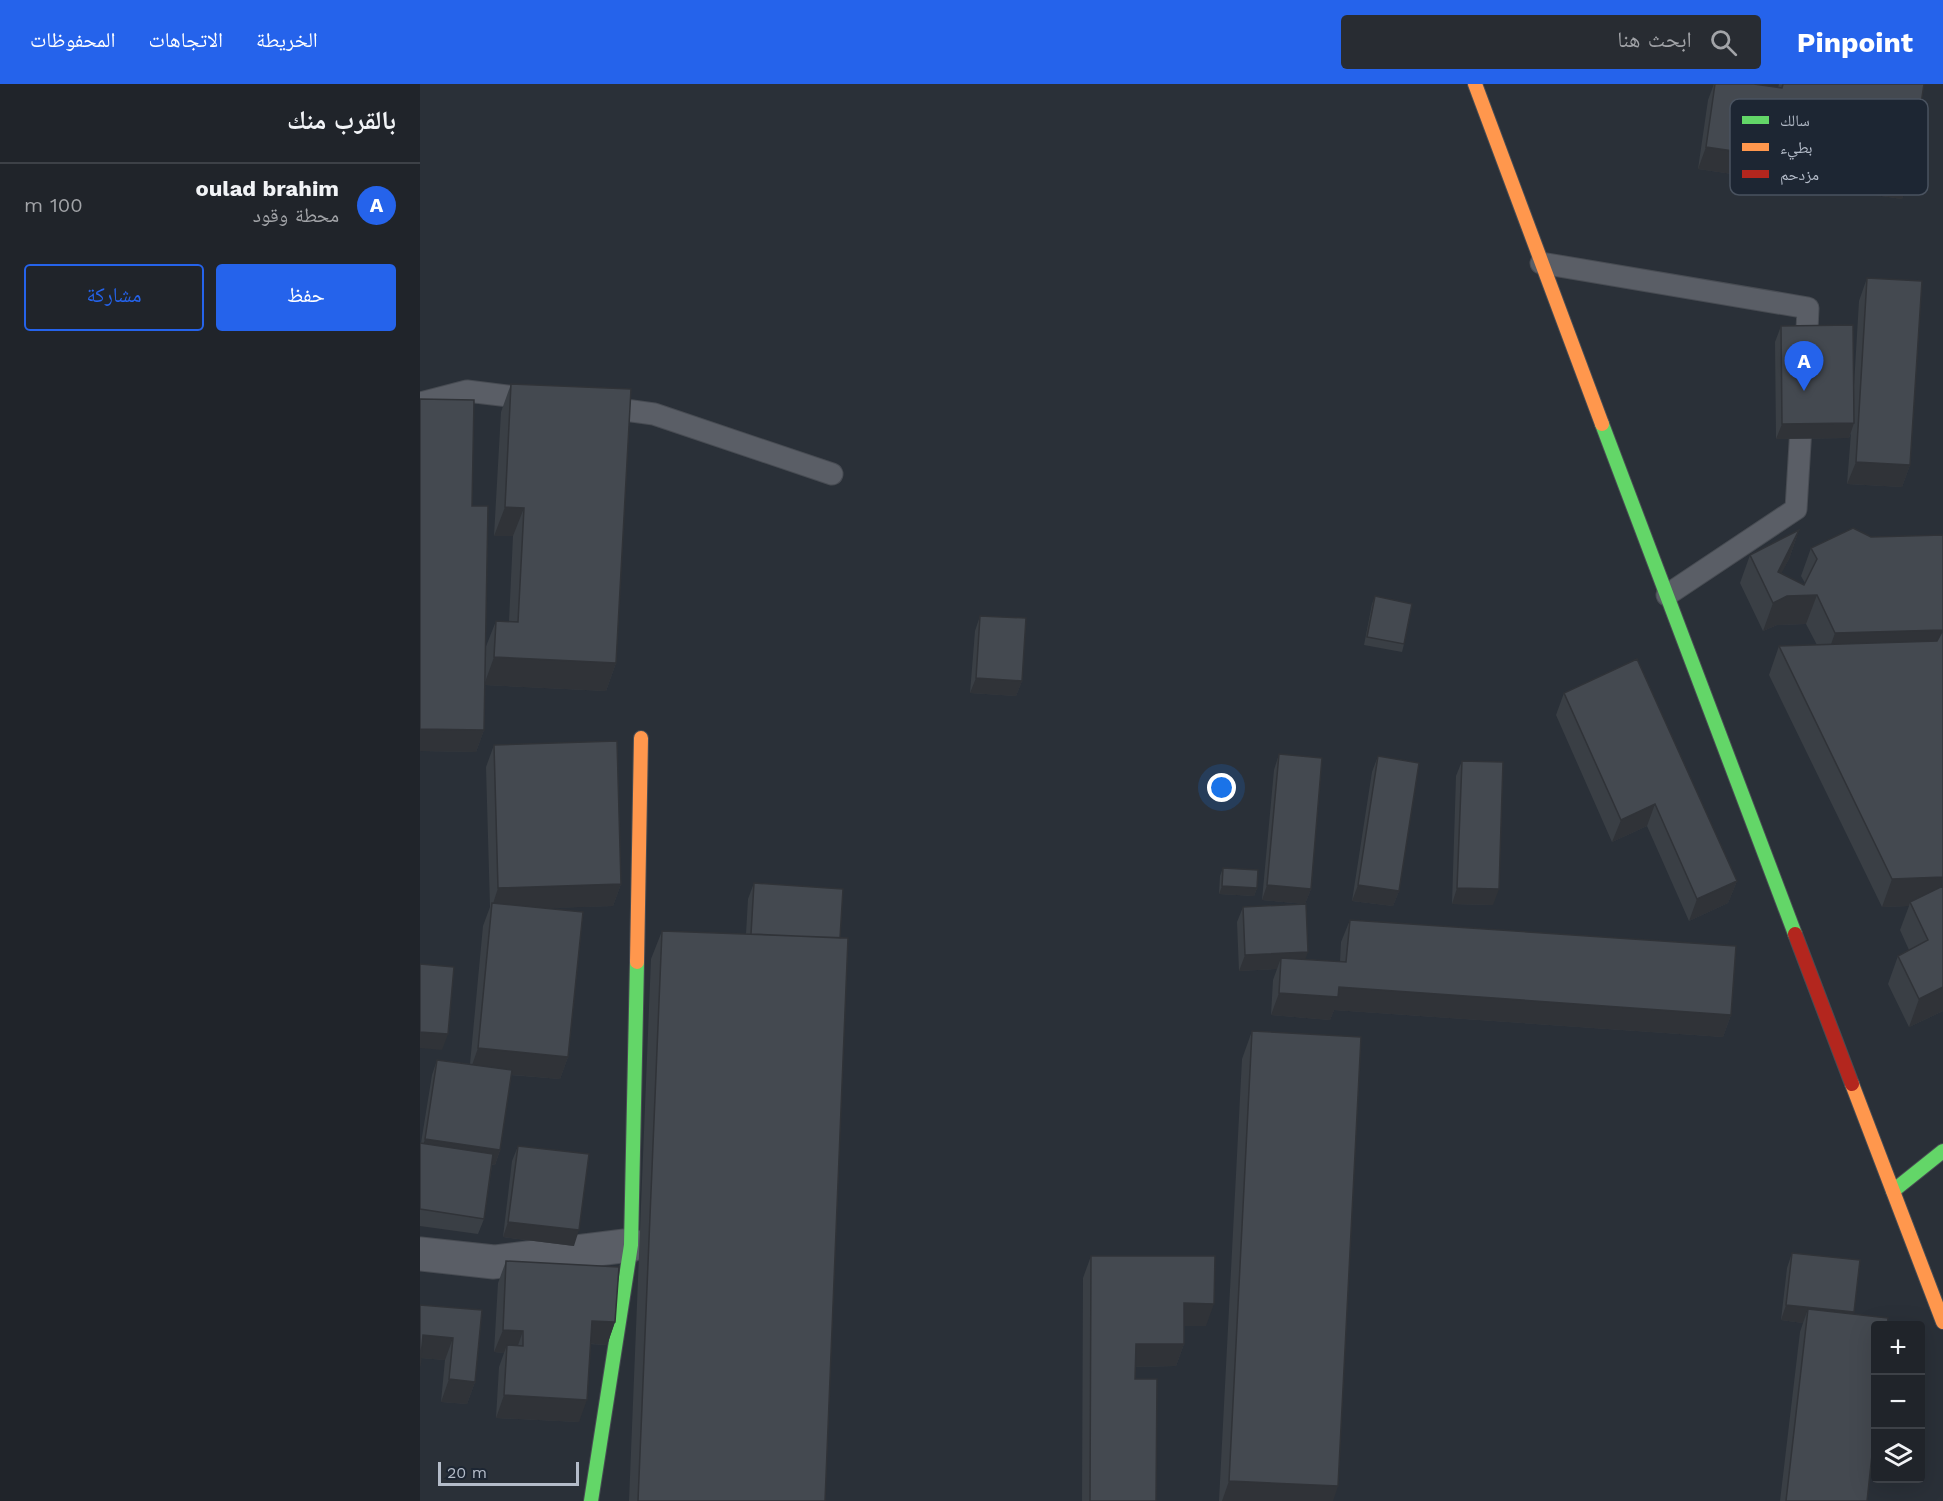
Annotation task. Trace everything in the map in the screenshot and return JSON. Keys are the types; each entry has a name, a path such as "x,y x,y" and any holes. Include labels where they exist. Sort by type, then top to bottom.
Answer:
{"main road":[{"path":"1474,84 1943,1323"},
{"path":"591,1501 632,1245 641,738"},
{"path":"1893,1191 1943,1151"}],"street":[{"path":"420,1254 494,1262 632,1245"}],"lane":[{"path":"1541,262 1808,308 1805,367"},
{"path":"420,403 467,390 549,401"},
{"path":"1667,595 1796,509 1803,391"},
{"path":"584,405 654,414 832,474"}],"building":[{"path":"1715,84 1754,84 1782,88 1783,84 1924,84 1922,99 1730,99 1730,151 1706,147"},
{"path":"1867,278 1922,281 1910,465 1856,462"},
{"path":"1853,325 1854,423 1782,424 1781,326"},
{"path":"511,384 631,389 616,663 494,657 496,621 518,622 524,508 505,507"},
{"path":"420,399 474,400 472,506 488,506 484,730 420,729"},
{"path":"1853,528 1871,537 1943,535 1943,630 1835,633 1817,595 1787,596 1773,603 1750,555 1799,530 1778,572 1804,585 1817,559 1811,548"},
{"path":"1375,596 1412,604 1404,644 1367,637"},
{"path":"980,616 1026,618 1022,681 976,678"},
{"path":"1943,630 1943,877 1892,879 1779,646 1937,641"},
{"path":"1637,659 1737,881 1697,899 1655,804 1621,820 1564,693"},
{"path":"617,741 621,884 498,888 494,745"},
{"path":"1279,754 1322,758 1311,889 1267,885"},
{"path":"1378,756 1419,763 1399,891 1358,885"},
{"path":"1462,761 1503,762 1499,889 1457,888"},
{"path":"1223,868 1258,870 1257,888 1222,886"},
{"path":"754,883 843,889 840,938 751,934"},
{"path":"1943,886 1943,987 1919,999 1898,956 1928,940 1910,902"},
{"path":"492,903 583,912 568,1057 478,1048"},
{"path":"1306,904 1308,952 1245,955 1243,907"},
{"path":"1350,920 1736,946 1731,1015 1339,987 1338,997 1279,993 1281,958 1346,962"},
{"path":"662,931 848,938 825,1501 638,1501"},
{"path":"420,964 454,967 448,1034 420,1032"},
{"path":"1252,1031 1361,1037 1338,1486 1229,1481"},
{"path":"437,1060 512,1070 500,1150 425,1139"},
{"path":"420,1143 493,1154 484,1219 420,1209"},
{"path":"518,1146 589,1154 579,1230 508,1222"},
{"path":"1792,1253 1860,1260 1854,1312 1786,1305"},
{"path":"1091,1256 1215,1256 1214,1304 1184,1303 1184,1344 1136,1344 1135,1379 1157,1379 1156,1501 1090,1501"},
{"path":"506,1261 619,1267 615,1322 592,1321 587,1400 504,1395 507,1345 523,1346 523,1331 503,1330"},
{"path":"420,1305 482,1310 475,1382 449,1379 453,1338 423,1335 420,1366"},
{"path":"1808,1309 1888,1318 1888,1321 1871,1321 1871,1464 1867,1501 1786,1501"}],"traffic: fast":[{"path":"1602,424 1795,934"},
{"path":"591,1501 631,1245 637,962"},
{"path":"1893,1191 1943,1151"}],"traffic: slow":[{"path":"1475,84 1602,424"},
{"path":"637,962 641,738"},
{"path":"1852,1084 1943,1322"}],"traffic: jam":[{"path":"1795,934 1852,1084"}],"place":[{"name":"oulad brahim","path":"1804,391"}]}
